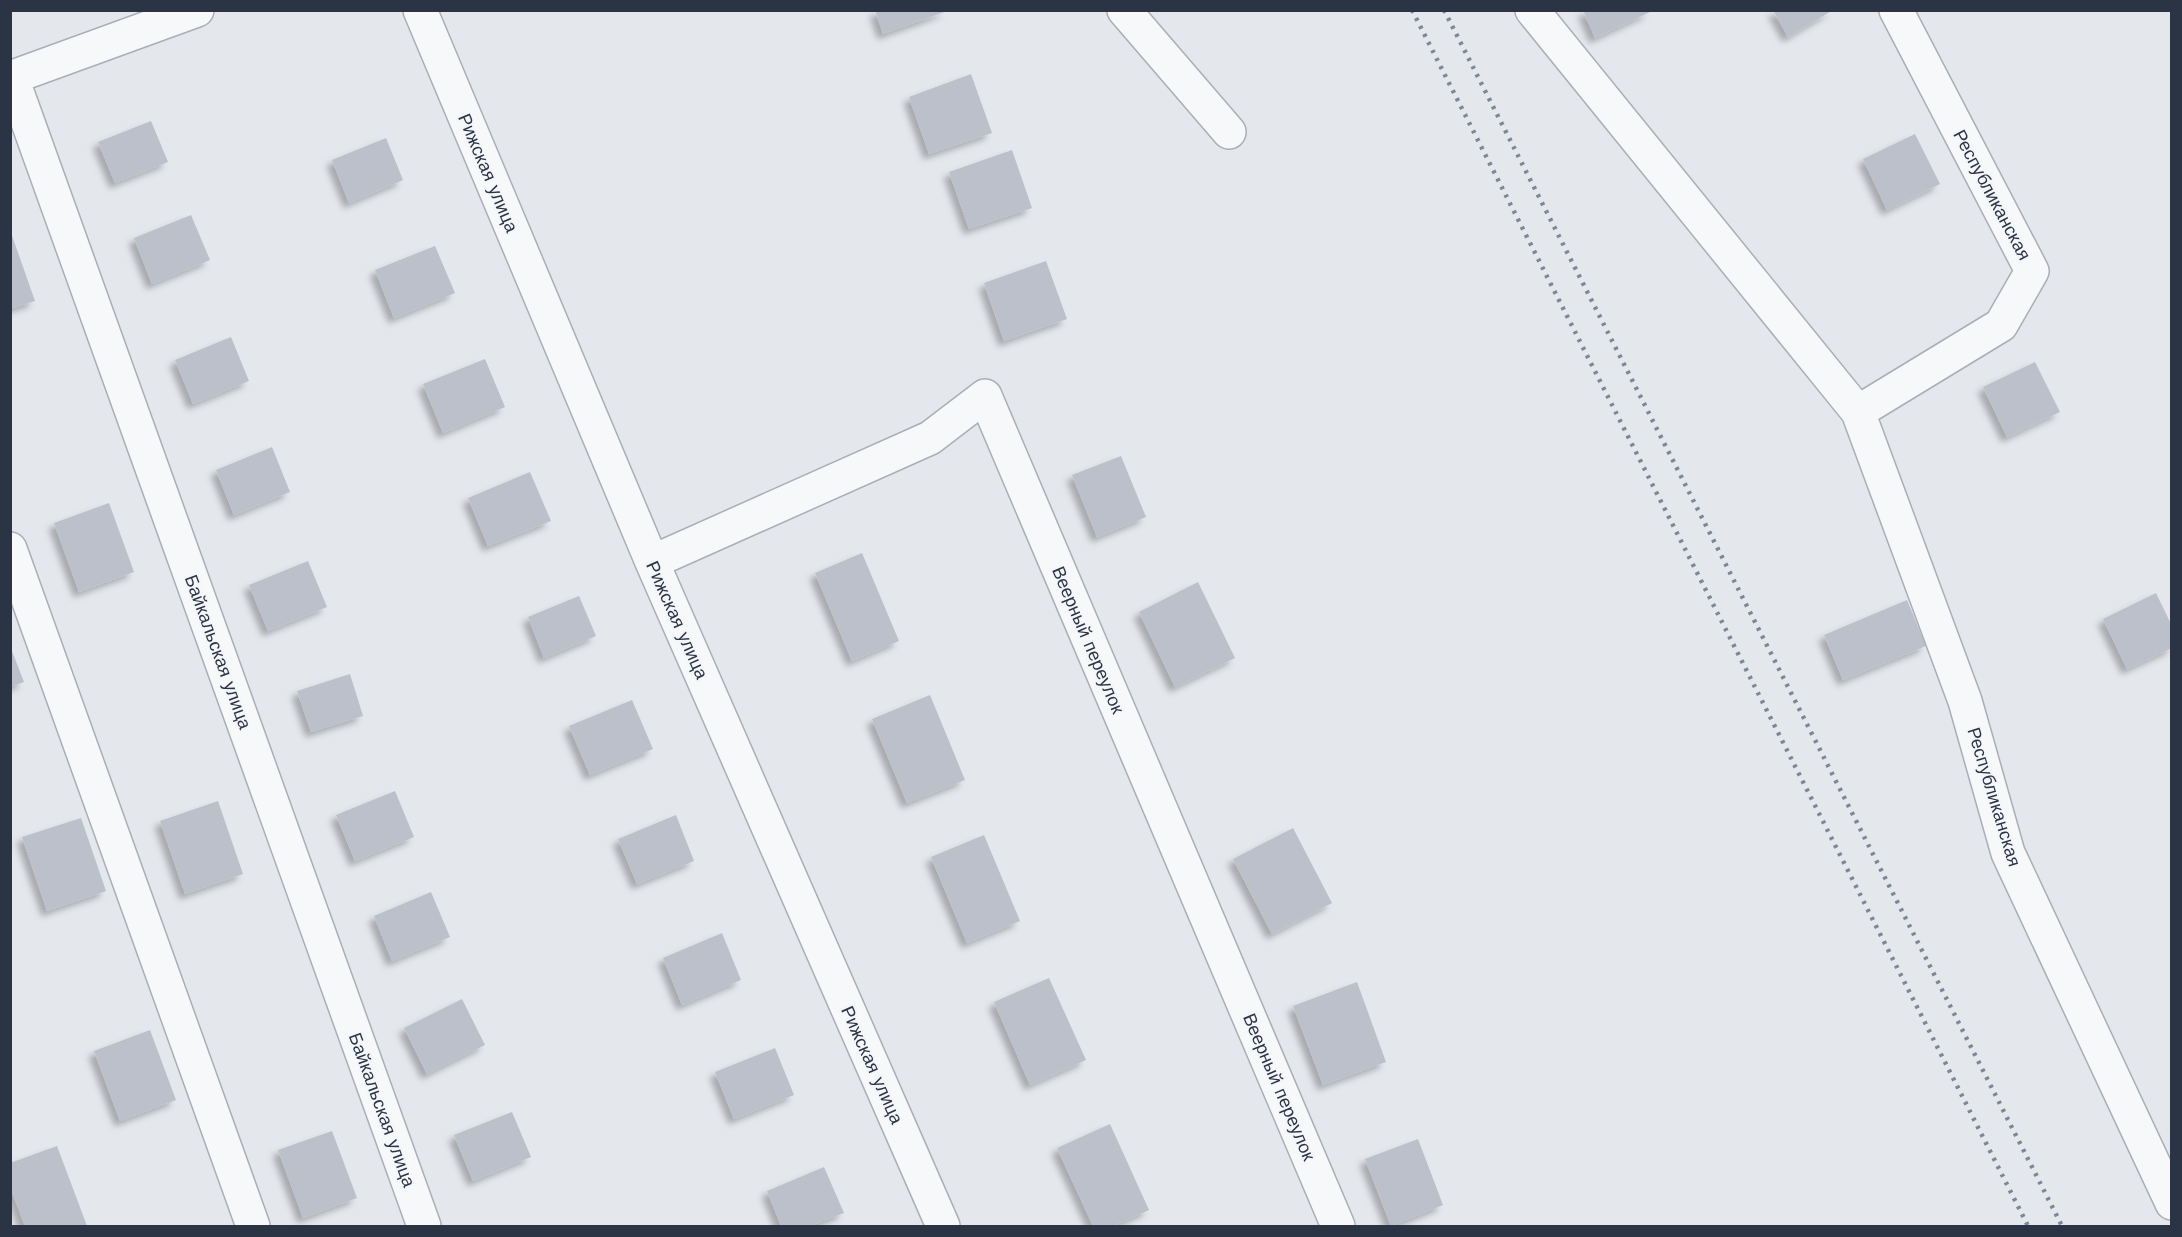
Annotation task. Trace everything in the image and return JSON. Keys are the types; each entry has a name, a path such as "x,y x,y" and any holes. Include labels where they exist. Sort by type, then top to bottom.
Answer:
{"street":[{"path":"11,78 118,24 197,10"},
{"name":"Рижская улица","path":"420,10 652,562 943,1227"},
{"path":"1124,10 1228,132"},
{"name":"Республиканская","path":"1532,10 1858,412 1965,701 2008,853 2172,1203"},
{"name":"Республиканская","path":"1858,412 2001,325 2032,271 1896,10"},
{"name":"Байкальская улица","path":"11,78 424,1227"},
{"name":"Веерный переулок","path":"652,562 930,438 985,396 1338,1227"},
{"path":"10,549 253,1227"}],"building":[{"path":"875,10 947,10 947,11 883,34"},
{"path":"1583,10 1650,10 1650,12 1595,38"},
{"path":"1773,10 1833,10 1788,37"},
{"path":"971,74 992,133 929,154 909,97"},
{"path":"151,121 168,162 115,183 98,142"},
{"path":"1915,134 1940,184 1887,210 1863,159"},
{"path":"386,138 403,180 349,203 332,160"},
{"path":"1012,150 1032,208 969,229 949,172"},
{"path":"191,215 210,260 152,284 134,238"},
{"path":"10,230 35,301 10,309"},
{"path":"435,246 455,293 394,318 375,270"},
{"path":"1046,261 1067,319 1004,341 984,283"},
{"path":"231,337 249,381 193,404 175,360"},
{"path":"485,359 505,407 443,433 423,384"},
{"path":"2035,362 2060,412 2007,437 1983,387"},
{"path":"272,447 290,492 234,515 216,470"},
{"path":"1121,456 1146,517 1097,537 1072,475"},
{"path":"530,472 551,521 488,546 468,498"},
{"path":"109,503 134,572 79,592 54,523"},
{"path":"862,553 899,641 852,661 815,573"},
{"path":"308,561 327,607 268,631 249,585"},
{"path":"1198,582 1235,658 1175,687 1139,612"},
{"path":"2156,593 2172,626 2172,648 2127,669 2103,619"},
{"path":"579,596 596,636 544,658 528,617"},
{"path":"1907,600 1926,646 1843,680 1824,635"},
{"path":"10,646 24,682 10,687"},
{"path":"350,674 363,716 311,732 297,691"},
{"path":"930,695 965,780 907,803 872,719"},
{"path":"632,700 653,749 590,775 569,726"},
{"path":"395,791 414,837 355,861 336,815"},
{"path":"218,801 243,874 185,894 160,821"},
{"path":"676,815 694,861 637,884 618,839"},
{"path":"81,818 106,891 47,911 22,837"},
{"path":"1293,828 1332,903 1272,934 1233,859"},
{"path":"984,835 1020,921 967,943 931,857"},
{"path":"431,892 450,937 392,961 374,916"},
{"path":"722,933 741,980 682,1005 663,958"},
{"path":"1049,978 1086,1060 1030,1085 994,1002"},
{"path":"1357,982 1386,1062 1323,1085 1293,1006"},
{"path":"462,999 485,1045 427,1074 404,1028"},
{"path":"150,1030 176,1100 120,1121 94,1051"},
{"path":"775,1048 794,1095 734,1119 715,1072"},
{"path":"512,1112 531,1157 473,1181 454,1135"},
{"path":"1110,1124 1149,1210 1113,1226 1093,1226 1057,1148"},
{"path":"332,1131 357,1198 303,1218 278,1150"},
{"path":"1418,1139 1443,1205 1391,1226 1365,1159"},
{"path":"57,1146 87,1226 25,1226 10,1187 10,1163"},
{"path":"824,1167 844,1213 810,1226 781,1226 767,1191"}],"railway":[{"path":"1412,10 2028,1226"},
{"path":"1444,10 2062,1226"}]}
